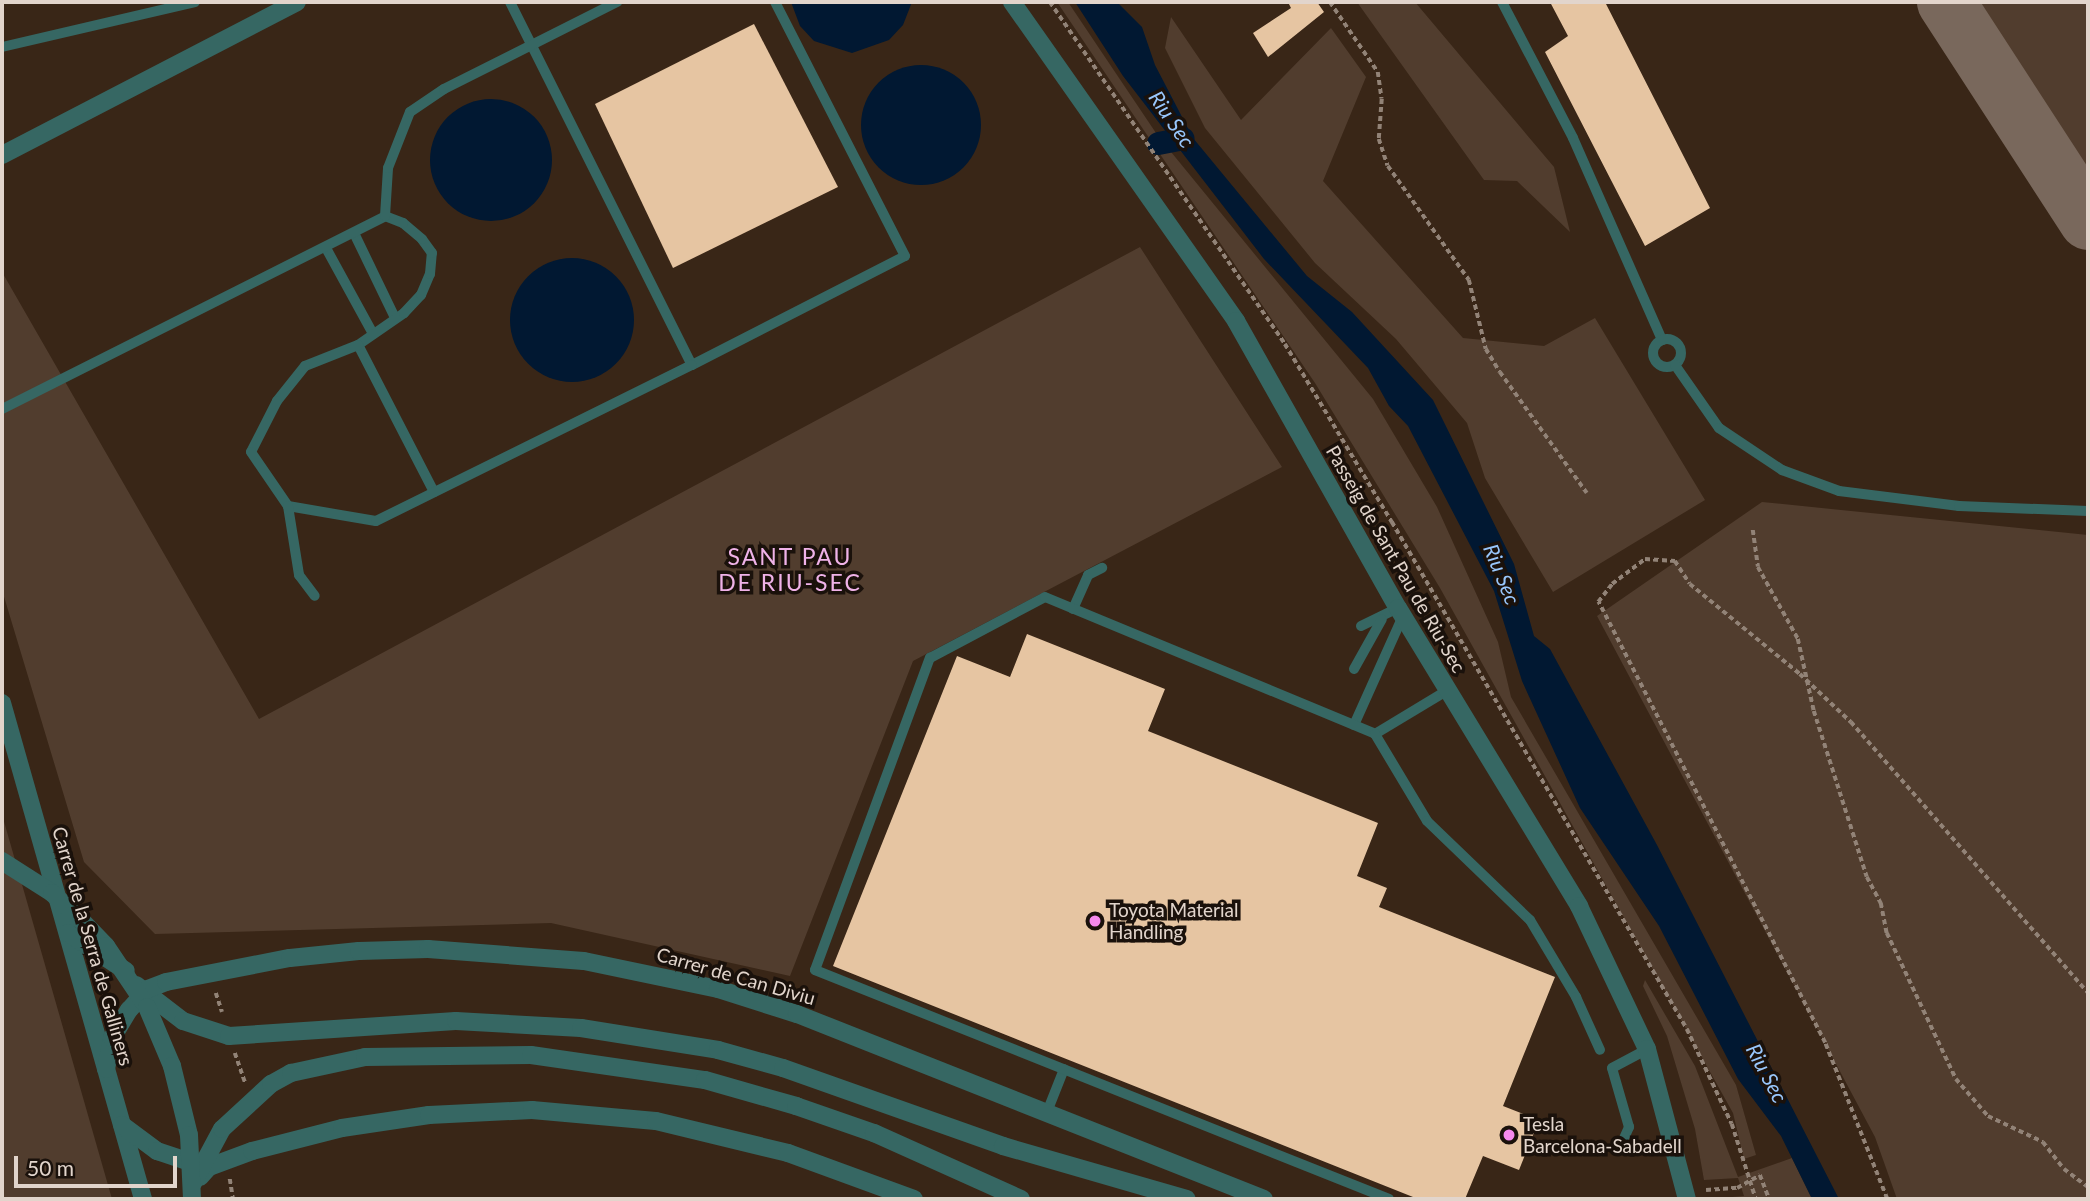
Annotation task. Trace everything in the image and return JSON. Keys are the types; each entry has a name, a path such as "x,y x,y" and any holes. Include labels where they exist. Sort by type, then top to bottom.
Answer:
{"street":[{"path":"2,155 297,2"},
{"name":"Passeig de Sant Pau de Riu-Sec","path":"1012,2 1236,321 1401,612 1579,906 1647,1049 1682,1169 1687,1199"},
{"name":"Carrer de la Serra de Galliners","path":"2,703 143,1199"},
{"path":"2,861 52,893 81,920 132,982 183,1021 229,1036 265,1037 363,1025 521,1023 651,1037 718,1050 783,1068 1003,1146 1187,1199"},
{"name":"Carrer de Can Diviu","path":"68,933 116,967 166,982"},
{"name":"Carrer de Can Diviu","path":"106,1069 112,1038 129,1010 148,989 166,982 290,958 428,949 507,953 632,969 797,1014 1264,1199"},
{"path":"132,982 173,1066 189,1135 191,1194"},
{"path":"191,1194 222,1129 271,1084 318,1065 365,1057 531,1055 705,1080 874,1133 1021,1199"},
{"path":"191,1194 194,1183 209,1167 292,1139 364,1124 429,1115 532,1110 656,1121 788,1153 914,1199"},
{"path":"122,1125 157,1151 209,1167"},
{"name":"Passeig de Sant Pau de Riu-Sec","path":"1677,1199 1682,1169"}],"lane":[{"path":"2,47 195,2"},
{"path":"510,2 692,365"},
{"path":"385,216 388,168 410,112 444,89 617,2"},
{"path":"288,506 376,521 905,256 775,2"},
{"path":"1503,2 1573,138 1662,340 1679,345 1681,358 1675,365 1661,367 1654,360 1652,351 1662,340"},
{"path":"2,409 123,344 326,248 385,216 403,223 432,253 421,295 396,318 358,345 305,366 277,401 251,452 288,506 299,575 315,596"},
{"path":"354,233 396,318"},
{"path":"326,248 373,334"},
{"path":"358,345 434,492"},
{"path":"1675,365 1719,428 1782,470 1839,492 1959,506 2088,510"},
{"path":"1073,609 1088,575 1102,568"},
{"path":"1389,1199 815,970 930,658 1045,597 1376,733 1427,821 1530,920 1576,997 1600,1050"},
{"path":"1361,626 1401,612"},
{"path":"1354,724 1401,612"},
{"path":"1354,669 1382,619"},
{"path":"1376,733 1448,690"},
{"path":"1622,1145 1629,1127 1612,1068 1647,1049"},
{"path":"1047,1112 1064,1069"}],"path":[{"path":"1050,2 1285,344 1392,522 1687,1029 1732,1124 1756,1199"},
{"path":"1330,2 1378,72 1382,99 1379,139 1388,166 1458,259 1477,298 1482,335 1493,361 1587,493"},
{"path":"1753,530 1758,567 1798,639 1807,680 1887,933 1956,1079 1988,1116 2043,1142 2064,1169 2088,1187"},
{"path":"1888,1199 1825,1043 1598,602 1645,559 1675,561 1690,584 1807,680 1851,722 2088,993"},
{"path":"212,973 222,1015"},
{"path":"234,1049 248,1093"},
{"path":"229,1171 233,1199"},
{"path":"1706,1190 1737,1188 1749,1178 1759,1175 1769,1199"}],"shaded area":[{"path":"1057,2 1068,2 1158,136 1373,399 1437,507 1498,642 1511,697 1736,1085 1756,1155 1744,1159 1733,1113 1440,588 1315,383"},
{"path":"1357,2 1415,2 1554,167 1570,232 1517,181 1484,180"},
{"path":"1967,2 2088,2 2088,189"},
{"path":"1171,17 1241,120 1331,28 1366,77 1323,181 1463,338 1544,346 1595,318 1705,500 1553,592 1485,478 1467,423 1396,339 1315,263 1205,128 1165,48"},
{"path":"1140,247 1282,467 913,661 790,976 551,923 155,934 84,862 2,590 2,272 259,719"},
{"path":"1762,502 2088,535 2088,1199 1897,1199 1875,1137 1597,616"},
{"path":"2,815 5,825 112,1199 2,1199"},
{"path":"1645,980 1695,1066 1738,1177 1792,1158 1812,1199 1708,1199 1744,1196 1738,1178 1704,1180 1695,1129 1667,1036 1643,986"}],"water":[{"path":"791,2 912,2 903,25 889,40 852,53 814,41 800,26"},
{"name":"Riu Sec","path":"1075,2 1117,2 1142,27 1155,65 1193,138 1307,276 1352,312 1433,400 1514,564 1534,636 1550,649 1657,845 1839,1199 1812,1199 1781,1136 1738,1079 1659,926 1580,808 1522,681 1494,591 1408,426 1389,406 1368,368 1264,259 1123,76"},
{"path":"921,65 944,70 963,83 976,102 981,125 976,148 963,167 944,180 921,185 898,180 879,167 866,148 861,125 866,102 879,83 898,70"},
{"path":"491,99 514,104 534,117 547,137 552,160 547,183 534,203 514,216 491,221 468,216 448,203 435,183 430,160 435,137 448,117 468,104"},
{"path":"572,258 596,263 616,276 629,296 634,320 629,344 616,364 596,377 572,382 548,377 528,364 515,344 510,320 515,296 528,276 548,263"}],"building":[{"path":"1288,2 1317,2 1324,12 1268,57 1253,33 1291,8"},
{"path":"1550,2 1605,2 1710,208 1645,246 1545,52 1568,36"},
{"path":"754,24 838,187 673,268 595,104"},
{"name":"Toyota Material Handling","path":"1027,634 1165,689 1148,731 1378,823 1357,876 1387,888 1379,907 1555,977 1503,1106 1539,1120 1519,1170 1483,1156 1465,1199 1418,1199 833,966 957,656 1010,677"}],"waterway":[{"name":"Riu Sec","path":"1158,143 1183,138"}],"taxiway":[{"path":"1946,2 2088,221"}],"place":[{"name":"Toyota Material Handling","path":"1095,921"},
{"name":"Tesla Barcelona-Sabadell","path":"1509,1135"}],"district":[{"name":"SANT PAU DE RIU-SEC","path":"790,569"}]}
